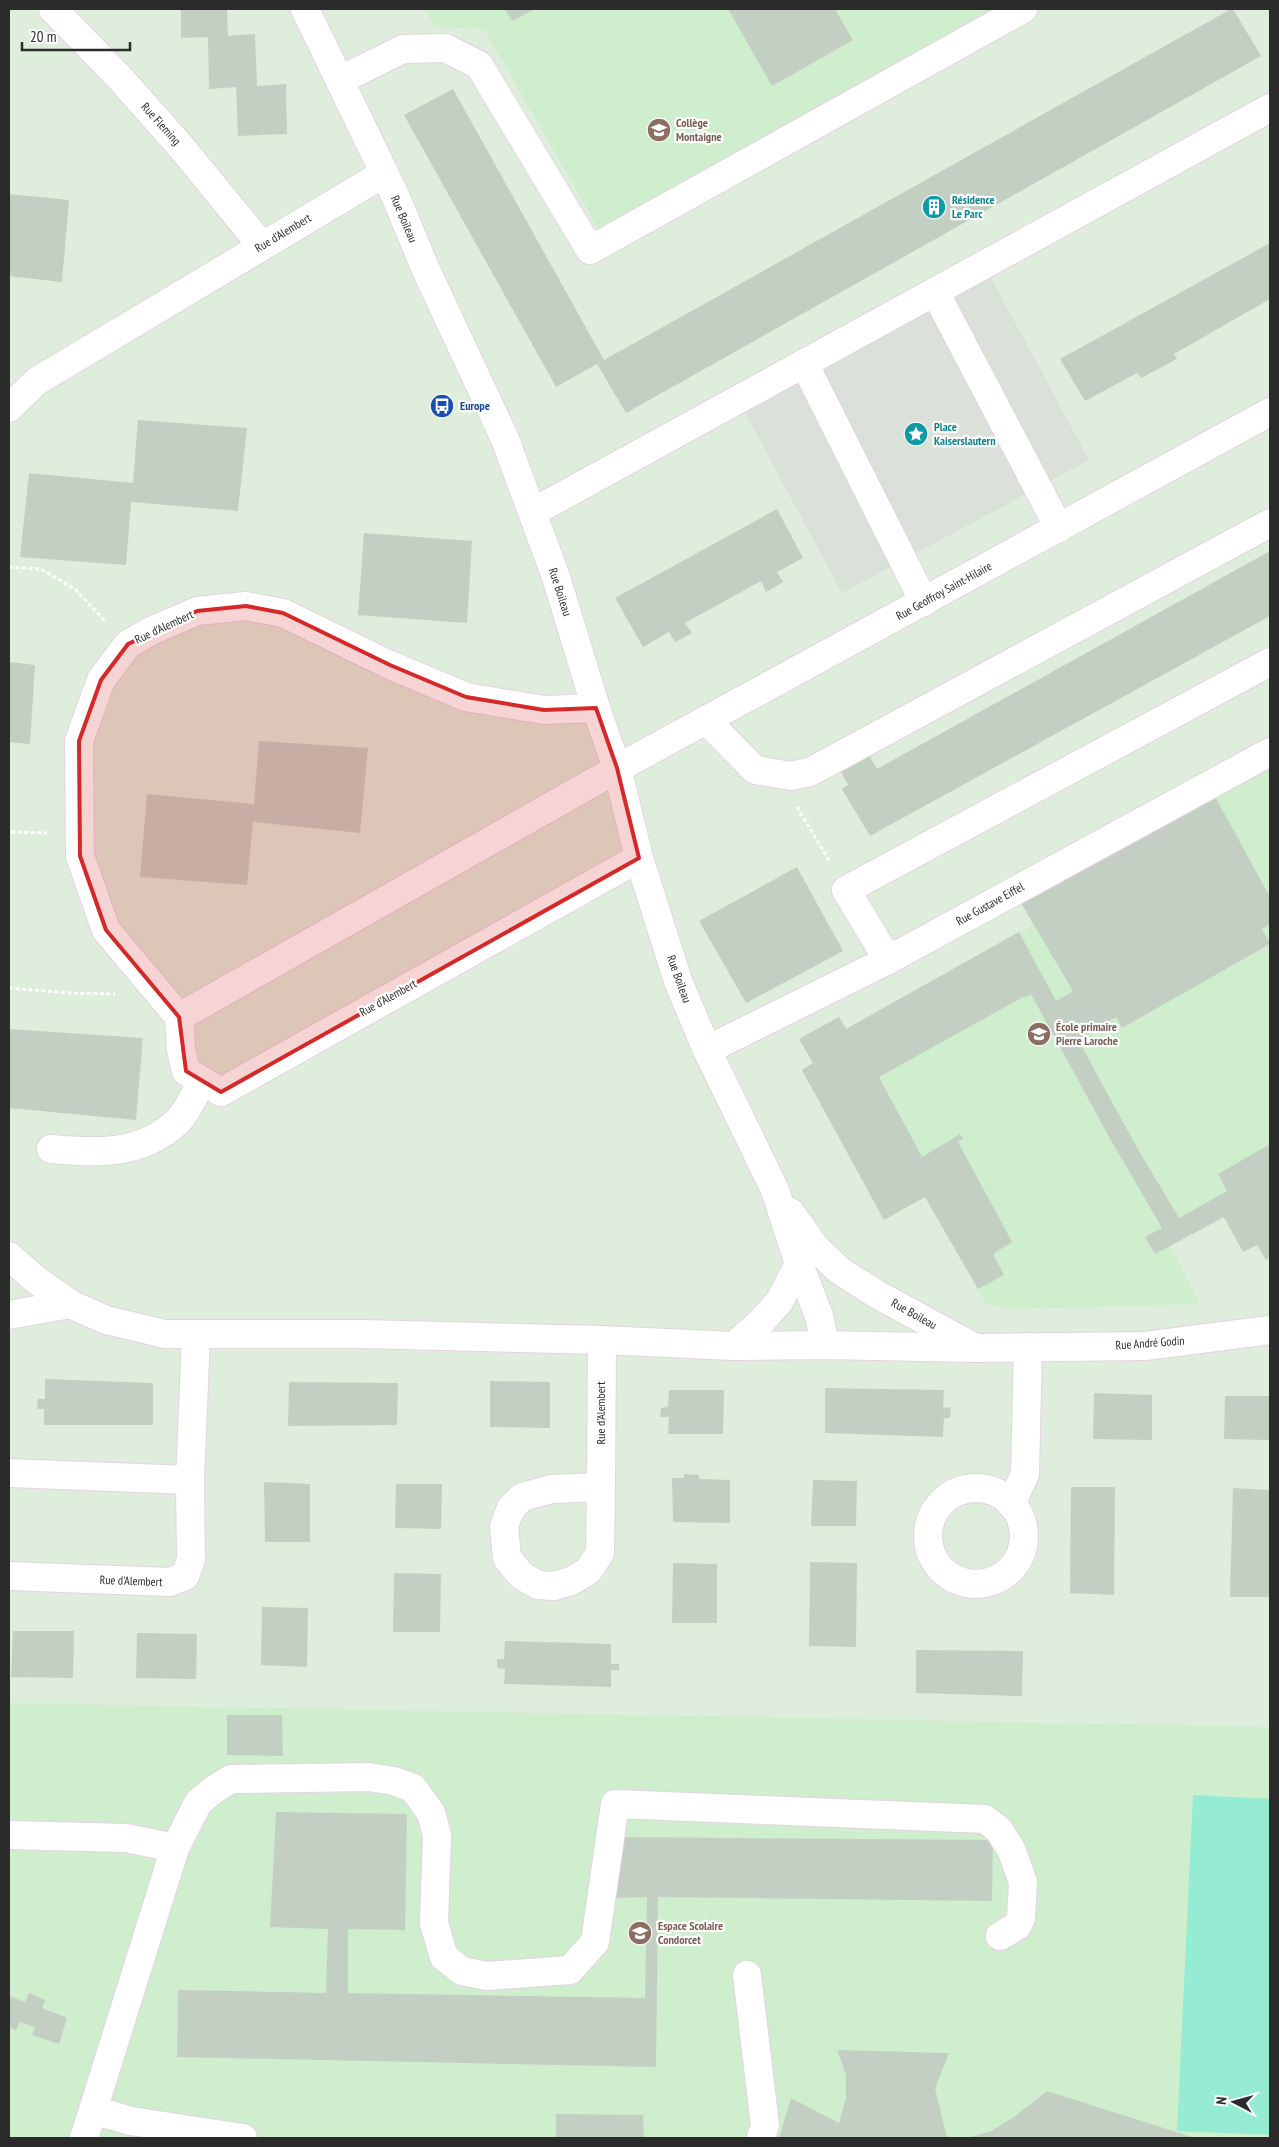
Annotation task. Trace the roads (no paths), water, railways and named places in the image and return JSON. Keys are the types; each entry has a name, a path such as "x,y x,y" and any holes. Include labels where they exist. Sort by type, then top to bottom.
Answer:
{"street":[{"name":"Rue Fleming","path":"53,9 119,77 182,148 262,246"},
{"name":"Rue Boileau","path":"305,9 383,174 394,193 426,270 506,439 556,577 596,708 617,768 639,858 678,981 707,1050 775,1190 799,1264 819,1316 825,1345"},
{"path":"340,80 403,49 445,48 479,64 590,250 1023,9"},
{"path":"533,512 1270,108"},
{"name":"Rue d'Alembert","path":"9,408 37,381 383,174"},
{"path":"935,292 1059,528"},
{"path":"804,363 924,602"},
{"name":"Rue Geoffroy Saint-Hilaire","path":"617,768 1270,412"},
{"path":"706,720 755,770 791,776 810,772 1270,523"},
{"name":"Rue d'Alembert","path":"596,708 544,710 466,697 390,665 283,613 246,606 197,611 151,631 128,644 100,680 79,741 80,856 106,930 179,1017 181,1050 186,1071 221,1092 639,858"},
{"path":"888,960 846,890 1270,662"},
{"name":"Rue Gustave Eiffel","path":"707,1050 888,960 1270,752"},
{"path":"179,1017 617,768"},
{"path":"51,1150 100,1153 130,1147 153,1139 179,1120 202,1081"},
{"name":"Rue Boileau","path":"775,1190 815,1246 840,1271 878,1295 976,1348"},
{"path":"9,1256 35,1279 70,1304 106,1320 164,1334 196,1336 363,1334 602,1340 734,1346 761,1322 779,1302 799,1264"},
{"path":"9,1315 70,1304"},
{"name":"Rue André Godin","path":"734,1346 825,1345 976,1348 1144,1346 1270,1330"},
{"name":"Rue d'Alembert","path":"9,1576 170,1582 185,1576 191,1560 190,1480 196,1336"},
{"name":"Rue d'Alembert","path":"601,1487 602,1340"},
{"path":"1011,1504 1025,1474 1028,1347"},
{"path":"9,1473 190,1480"},
{"path":"84,2138 175,1848 198,1803 213,1790 231,1779 369,1777 394,1781 413,1788 431,1813 437,1835 434,1923 444,1957 462,1971 487,1976 570,1970 596,1942 615,1804 985,1820 998,1829 1011,1849 1023,1882 1021,1918 1017,1926 1000,1936"},
{"path":"9,1834 126,1838 175,1848"},
{"path":"747,1974 765,2125 761,2138"},
{"path":"93,2110 131,2121 243,2138"}],"place":[{"name":"Collège Montaigne","path":"659,130"},
{"name":"Résidence Le Parc","path":"934,207"},
{"name":"Europe","path":"442,406"},
{"name":"Place Kaiserslautern","path":"916,434"},
{"name":"École primaire Pierre Laroche","path":"1039,1034"},
{"name":"Espace Scolaire Condorcet","path":"640,1933"}]}
